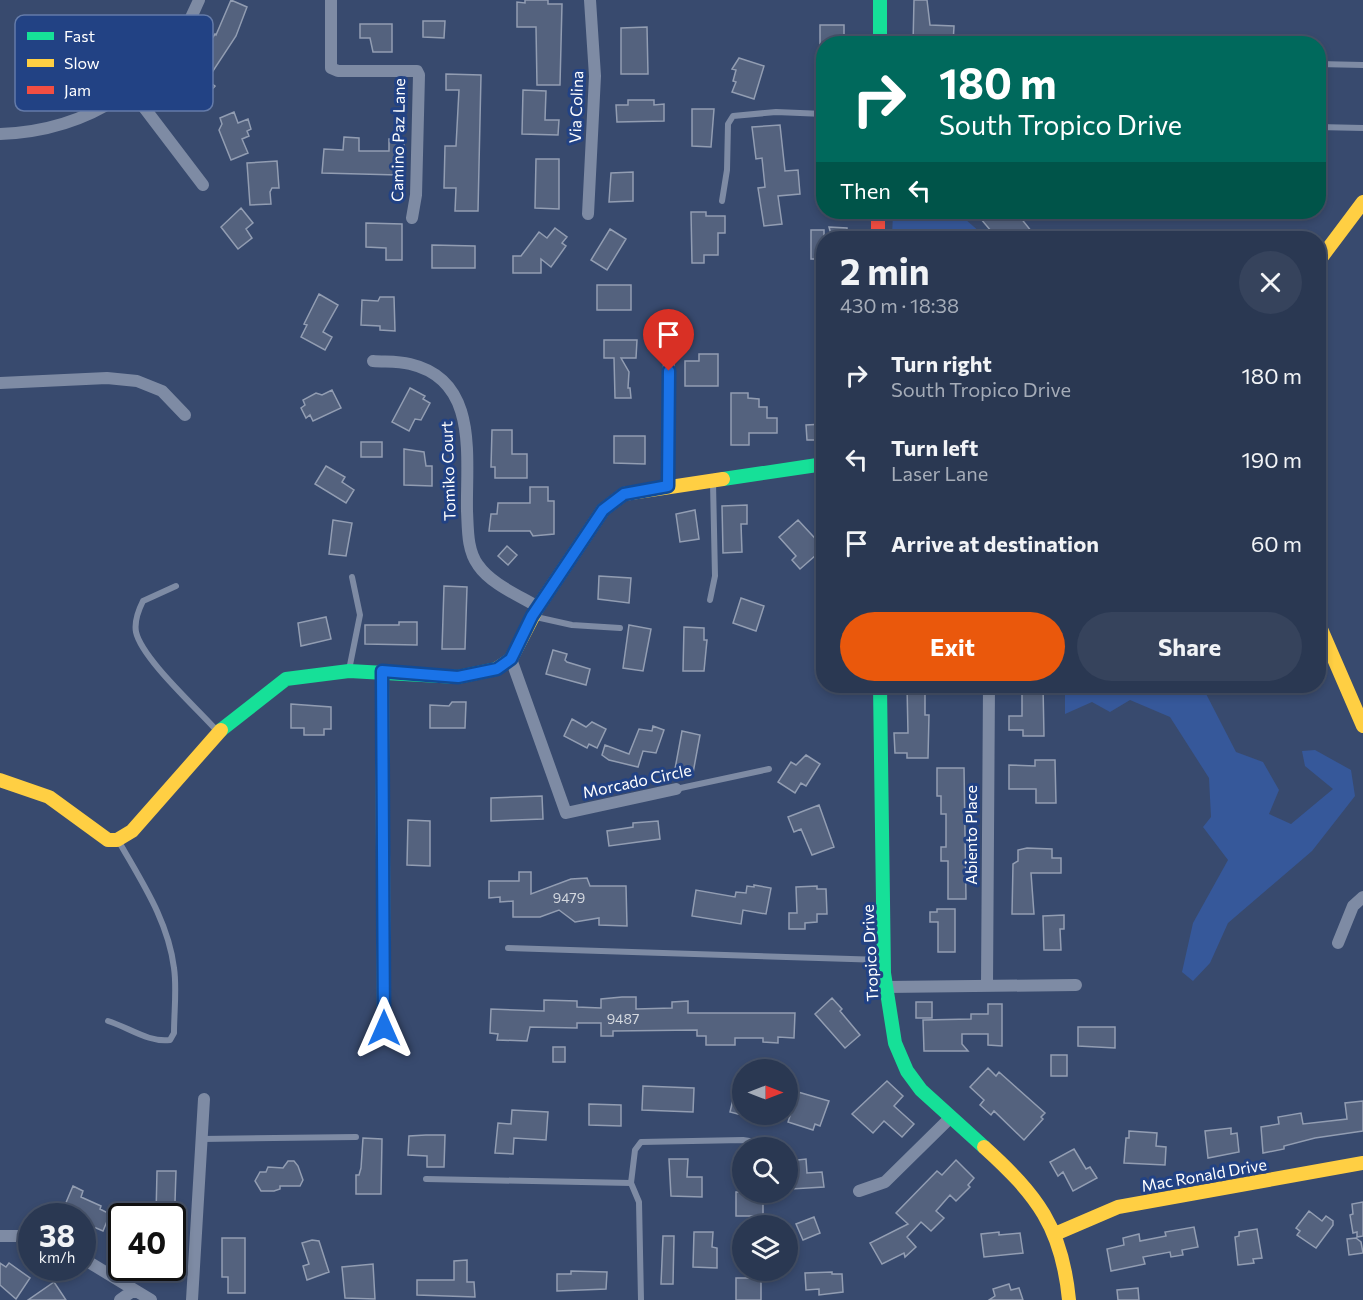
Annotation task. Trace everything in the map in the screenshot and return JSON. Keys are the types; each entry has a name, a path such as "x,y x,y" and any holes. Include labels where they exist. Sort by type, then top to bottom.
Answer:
{"street":[{"path":"192,15 199,0"},
{"name":"Camino Paz Lane","path":"332,0 331,68 338,71 417,71 419,75 416,195 412,218"},
{"name":"Via Colina","path":"588,214 595,76 591,0"},
{"path":"879,36 880,0"},
{"path":"0,134 70,123 100,111"},
{"path":"147,111 203,185"},
{"path":"1326,251 1363,202"},
{"path":"668,486 669,326"},
{"name":"Tomiko Court","path":"373,361 409,363 431,371 449,385 461,404 465,423 468,534 472,554 478,566 495,582 535,611"},
{"path":"0,383 107,378 137,381 162,391 185,415"},
{"path":"0,780 49,797 108,840 117,840 132,831 218,732 286,679 349,671 382,671 458,677 497,669 511,659 535,611 603,510 614,499 624,494 668,486 816,465"},
{"path":"1326,640 1363,726"},
{"name":"Morcado Circle","path":"511,659 566,813 676,789"},
{"path":"382,671 384,1028"},
{"name":"Tropico Drive","path":"880,693 884,960 895,1043 908,1071 921,1090 949,1119 1023,1186 1055,1234 1066,1270 1070,1300"},
{"name":"Abiento Place","path":"987,985 989,693"},
{"path":"1338,943 1353,906 1363,897"},
{"path":"886,987 1076,985"},
{"path":"192,1300 204,1099"},
{"path":"859,1191 885,1182 949,1119"},
{"name":"Mac Ronald Drive","path":"1055,1234 1118,1207 1363,1163"},
{"path":"0,1236 18,1236"},
{"path":"96,1266 151,1300"},
{"path":"120,1300 134,1290"}],"lane":[{"path":"1326,64 1363,65"},
{"path":"722,201 728,170 728,124 733,116 776,112 816,114"},
{"path":"1326,127 1363,128"},
{"path":"710,600 715,576 713,480"},
{"path":"349,671 360,615 352,577"},
{"path":"176,586 142,601 137,615 136,631 142,646 159,668 218,732"},
{"path":"535,611 572,625 620,628"},
{"name":"Morcado Circle","path":"676,789 769,769"},
{"path":"108,1021 127,1026 149,1038 170,1040 174,1033 174,969 169,945 153,900 117,840"},
{"path":"508,948 884,960"},
{"path":"201,1138 356,1137"},
{"path":"641,1300 639,1202 631,1183 635,1150 641,1142 732,1140"},
{"path":"426,1179 631,1183"}],"shaded area":[{"path":"893,219 965,219 979,231 892,231"},
{"path":"1065,693 1206,693 1236,752 1263,762 1279,790 1269,814 1291,824 1333,789 1305,766 1302,751 1315,750 1351,770 1355,796 1312,851 1228,923 1210,963 1193,981 1182,972 1193,923 1228,860 1203,827 1211,817 1209,778 1170,717 1130,700 1110,712 1092,702 1065,714"}],"building":[{"path":"231,0 247,7 236,36 213,71 213,37"},
{"path":"525,0 548,0 548,4 562,4 560,85 537,85 536,27 517,27 517,2 525,3"},
{"path":"914,0 927,0 930,25 954,26 953,36 913,36"},
{"path":"423,21 445,21 444,38 423,37"},
{"path":"360,24 392,24 392,52 373,52 370,38 360,38"},
{"path":"820,25 844,25 844,36 820,36"},
{"path":"647,27 648,74 621,74 621,28"},
{"path":"739,58 764,66 754,99 732,92 736,82 733,81 736,70 732,69"},
{"path":"446,74 481,75 478,211 455,211 456,188 444,188 445,146 456,146 459,90 446,90"},
{"path":"523,90 546,91 545,120 559,120 558,135 522,134"},
{"path":"628,100 654,100 654,105 664,104 664,121 617,122 616,105 628,105"},
{"path":"692,109 714,109 711,147 692,146"},
{"path":"234,112 238,123 248,119 251,129 247,131 249,136 242,139 248,153 231,160 219,130 222,124 220,118"},
{"path":"780,125 785,171 798,170 800,194 778,196 782,224 764,226 758,188 765,187 762,158 756,159 752,127"},
{"path":"344,137 359,138 359,151 389,151 389,139 404,139 404,154 398,154 398,175 322,173 324,149 343,150"},
{"path":"536,159 559,159 559,209 535,208"},
{"path":"277,161 279,188 272,188 270,192 271,204 250,205 247,163"},
{"path":"633,172 633,201 609,202 611,173"},
{"path":"241,208 253,223 246,229 252,238 238,249 221,227"},
{"path":"691,212 706,212 706,216 725,216 725,233 718,233 718,255 704,255 704,263 692,263"},
{"path":"981,219 1022,219 1031,231 991,231"},
{"path":"366,223 402,224 402,260 386,260 386,248 366,247"},
{"path":"829,227 847,228 847,231 830,231"},
{"path":"555,228 567,237 562,243 566,246 551,267 541,259 541,273 513,273 513,256 521,256 539,232 547,238"},
{"path":"610,229 626,239 607,270 591,260"},
{"path":"811,230 824,230 816,231 816,259 811,259"},
{"path":"432,245 475,246 475,268 432,268"},
{"path":"597,285 631,285 631,310 597,310"},
{"path":"319,294 338,305 323,332 332,337 325,350 301,337 307,325 304,324"},
{"path":"380,297 394,297 395,331 380,330 380,326 361,325 362,300 378,301"},
{"path":"604,340 637,340 636,358 621,358 629,372 628,388 630,388 631,398 615,398 614,358 604,358"},
{"path":"699,354 718,354 718,386 685,386 685,361 699,361"},
{"path":"410,388 425,396 423,399 430,403 421,420 415,419 409,431 392,422"},
{"path":"332,390 341,408 313,421 310,415 306,418 301,408 305,405 303,400 316,393 322,395"},
{"path":"731,393 748,393 748,398 759,399 759,407 767,407 767,418 777,418 777,433 749,433 749,445 731,445"},
{"path":"816,424 816,440 807,440 806,425"},
{"path":"492,430 512,430 512,454 527,454 527,478 495,478 495,467 491,467"},
{"path":"614,436 645,436 645,464 614,463"},
{"path":"361,442 382,442 382,457 361,457"},
{"path":"404,449 424,452 426,466 432,466 432,486 404,485"},
{"path":"326,466 345,477 342,482 354,490 346,503 315,484"},
{"path":"530,487 548,487 548,501 554,501 554,534 533,536 530,531 489,531 491,514 497,514 498,503 530,503"},
{"path":"747,505 747,524 741,524 742,552 723,553 722,506"},
{"path":"695,510 699,539 680,542 676,514"},
{"path":"333,520 352,523 346,556 329,554"},
{"path":"798,520 816,539 816,555 800,569 792,560 796,556 779,537"},
{"path":"507,546 517,555 508,565 498,556"},
{"path":"599,576 631,578 629,603 598,599"},
{"path":"444,586 467,587 465,649 442,649"},
{"path":"741,598 764,606 756,631 733,623"},
{"path":"326,617 331,639 301,646 298,623"},
{"path":"399,622 417,622 417,645 365,644 365,625 399,625"},
{"path":"629,625 651,629 643,671 623,668"},
{"path":"684,627 704,628 704,640 707,640 704,671 683,671"},
{"path":"553,650 567,654 565,660 567,662 590,669 586,685 546,674"},
{"path":"907,693 925,693 925,715 929,715 928,758 907,758 907,753 895,753 894,733 908,733"},
{"path":"1022,693 1043,693 1044,736 1023,736 1023,730 1009,730 1009,716 1022,716"},
{"path":"452,702 466,702 465,728 430,728 430,705 449,706"},
{"path":"291,704 331,707 331,729 324,729 324,735 304,735 304,728 291,728"},
{"path":"572,719 586,727 592,722 606,729 597,748 589,744 587,748 564,736"},
{"path":"653,726 664,730 656,753 643,751 638,767 609,760 602,755 605,745 629,754 639,729 652,731"},
{"path":"682,731 700,735 693,773 675,769"},
{"path":"806,755 820,764 806,786 801,783 795,793 778,782 791,762 796,765"},
{"path":"1035,760 1055,760 1056,803 1036,803 1036,789 1009,789 1009,765 1035,766"},
{"path":"937,768 964,768 966,899 948,899 948,861 941,861 941,847 946,847 946,814 941,814 941,796 937,796"},
{"path":"542,796 543,819 491,821 491,798"},
{"path":"819,805 834,847 812,855 801,829 794,832 788,817"},
{"path":"408,820 430,821 430,866 407,865"},
{"path":"658,821 660,839 609,846 607,831 633,827 633,823"},
{"path":"1052,849 1052,858 1061,858 1061,873 1031,873 1034,914 1012,914 1013,864 1018,861 1018,850"},
{"path":"519,872 531,872 531,894 571,879 587,878 590,886 626,886 627,926 599,925 599,918 575,922 559,910 540,917 513,917 513,901 500,902 500,897 489,898 489,881 519,881"},
{"path":"754,885 771,888 766,914 743,910 741,924 692,916 696,890 735,897 736,892 746,893 747,886 754,887"},
{"path":"817,886 817,889 826,889 827,914 817,914 817,922 805,923 805,929 789,929 789,913 797,913 796,887"},
{"path":"937,909 955,909 955,952 938,952 938,922 930,922 930,912 937,912"},
{"path":"1064,915 1064,929 1060,929 1061,950 1044,950 1043,916"},
{"path":"636,997 636,1009 672,1008 672,1002 688,1001 688,1013 795,1013 794,1038 778,1037 778,1043 763,1042 763,1038 735,1038 735,1045 706,1045 706,1036 697,1036 697,1030 613,1031 613,1036 601,1036 601,1023 577,1023 577,1028 530,1027 527,1041 497,1040 498,1034 490,1033 491,1009 544,1011 544,1000 577,1001 577,1007 601,1008 601,999"},
{"path":"832,998 860,1035 845,1048 815,1014"},
{"path":"916,1002 932,1002 932,1018 916,1018"},
{"path":"988,1004 1002,1004 1002,1046 988,1045 988,1034 962,1034 962,1044 968,1051 924,1051 923,1020 971,1019 971,1014 988,1014"},
{"path":"1078,1027 1115,1027 1115,1048 1078,1046"},
{"path":"553,1047 565,1047 565,1062 553,1062"},
{"path":"1051,1055 1067,1055 1067,1076 1051,1076"},
{"path":"988,1068 996,1076 999,1072 1045,1113 1041,1117 1043,1119 1024,1140 994,1111 991,1115 980,1105 984,1100 970,1087"},
{"path":"887,1081 903,1096 894,1106 914,1124 902,1137 884,1121 873,1133 852,1114"},
{"path":"643,1086 694,1088 693,1112 642,1110"},
{"path":"798,1092 829,1101 820,1126 815,1124 813,1130 797,1125"},
{"path":"1363,1101 1363,1131 1315,1138 1284,1146 1284,1149 1263,1153 1261,1127 1279,1124 1278,1117 1301,1113 1303,1124 1347,1119 1345,1103"},
{"path":"589,1104 621,1105 621,1126 589,1125"},
{"path":"512,1110 548,1112 546,1140 514,1138 513,1154 495,1153 498,1123 511,1124"},
{"path":"1231,1128 1231,1134 1237,1133 1239,1152 1208,1158 1205,1131"},
{"path":"1129,1131 1157,1133 1156,1146 1166,1147 1165,1165 1124,1163 1126,1138 1129,1138"},
{"path":"445,1135 444,1167 427,1167 427,1156 408,1155 409,1136"},
{"path":"363,1138 382,1139 381,1194 356,1194 356,1175 359,1175 361,1168"},
{"path":"1074,1149 1086,1169 1090,1167 1097,1178 1073,1191 1063,1172 1058,1176 1050,1162"},
{"path":"669,1159 688,1159 687,1177 702,1177 702,1197 671,1196"},
{"path":"806,1159 807,1173 822,1172 824,1187 798,1189 798,1160"},
{"path":"956,1160 974,1178 968,1185 970,1187 956,1201 950,1195 936,1211 944,1218 931,1231 921,1222 907,1237 916,1247 905,1257 904,1253 882,1264 870,1243 908,1224 896,1213 937,1171 942,1175"},
{"path":"288,1161 294,1161 298,1166 303,1180 300,1186 280,1186 280,1189 274,1191 261,1191 255,1181 260,1172 266,1172 268,1167 283,1168"},
{"path":"157,1171 176,1171 175,1202 156,1203"},
{"path":"73,1186 83,1191 81,1197 94,1203 66,1203"},
{"path":"1363,1202 1363,1236 1357,1237 1357,1232 1353,1233 1350,1215 1353,1214 1352,1204"},
{"path":"736,1203 763,1203 763,1215 736,1215"},
{"path":"96,1204 108,1213 103,1231 96,1228"},
{"path":"1309,1211 1322,1221 1326,1216 1333,1221 1333,1225 1316,1248 1297,1235 1300,1231 1296,1228"},
{"path":"814,1217 820,1233 803,1240 798,1223"},
{"path":"1194,1227 1198,1247 1182,1250 1183,1255 1171,1257 1170,1252 1143,1257 1145,1264 1111,1271 1107,1249 1124,1245 1123,1238 1139,1234 1140,1241 1166,1236 1165,1232"},
{"path":"1257,1229 1262,1258 1253,1259 1254,1263 1238,1265 1235,1237 1239,1236 1239,1232"},
{"path":"694,1232 713,1232 712,1247 717,1248 717,1268 693,1267"},
{"path":"999,1232 999,1235 1020,1233 1023,1253 984,1257 981,1234"},
{"path":"663,1236 674,1236 673,1284 661,1284"},
{"path":"222,1238 245,1238 245,1293 228,1293 228,1277 222,1277"},
{"path":"1356,1238 1361,1242 1363,1253 1349,1255 1347,1239"},
{"path":"312,1240 319,1241 329,1272 307,1280 303,1266 309,1264 302,1243"},
{"path":"467,1260 467,1282 474,1282 475,1297 417,1295 417,1280 454,1280 454,1261"},
{"path":"0,1263 6,1267 9,1263 18,1269 18,1281 28,1281 16,1299 0,1285"},
{"path":"373,1264 375,1299 345,1298 342,1267"},
{"path":"571,1271 607,1272 606,1289 557,1291 557,1274 571,1274"},
{"path":"832,1272 832,1274 842,1274 843,1292 819,1295 819,1289 806,1290 805,1273"},
{"path":"736,1281 761,1281 761,1300 736,1300"},
{"path":"54,1282 66,1300 28,1300"},
{"path":"1009,1284 1011,1290 1019,1288 1023,1300 989,1300 995,1296 993,1289"},
{"path":"1138,1288 1139,1300 1118,1300 1117,1290"}],"traffic: fast":[{"path":"880,0 880,36"},
{"path":"723,479 816,465"},
{"path":"221,730 286,679 349,671 458,677 496,669"},
{"path":"880,693 884,973 895,1043 907,1071 921,1090 984,1147"}],"traffic: slow":[{"path":"1326,251 1363,202"},
{"path":"496,669 511,659 538,607 603,510 624,494 723,479"},
{"path":"1326,640 1363,726"},
{"path":"382,671 384,1028"},
{"path":"0,780 49,797 108,840 117,840 132,831 221,730"},
{"path":"984,1147 1019,1181 1044,1214 1060,1252 1066,1274 1069,1300"},
{"path":"1055,1234 1118,1207 1363,1163"}],"traffic: jam":[{"path":"878,219 878,231"}],"route":[{"path":"384,1028 382,671 458,677 497,669 511,659 532,616 603,510 614,499 624,494 668,486 669,371"}]}
